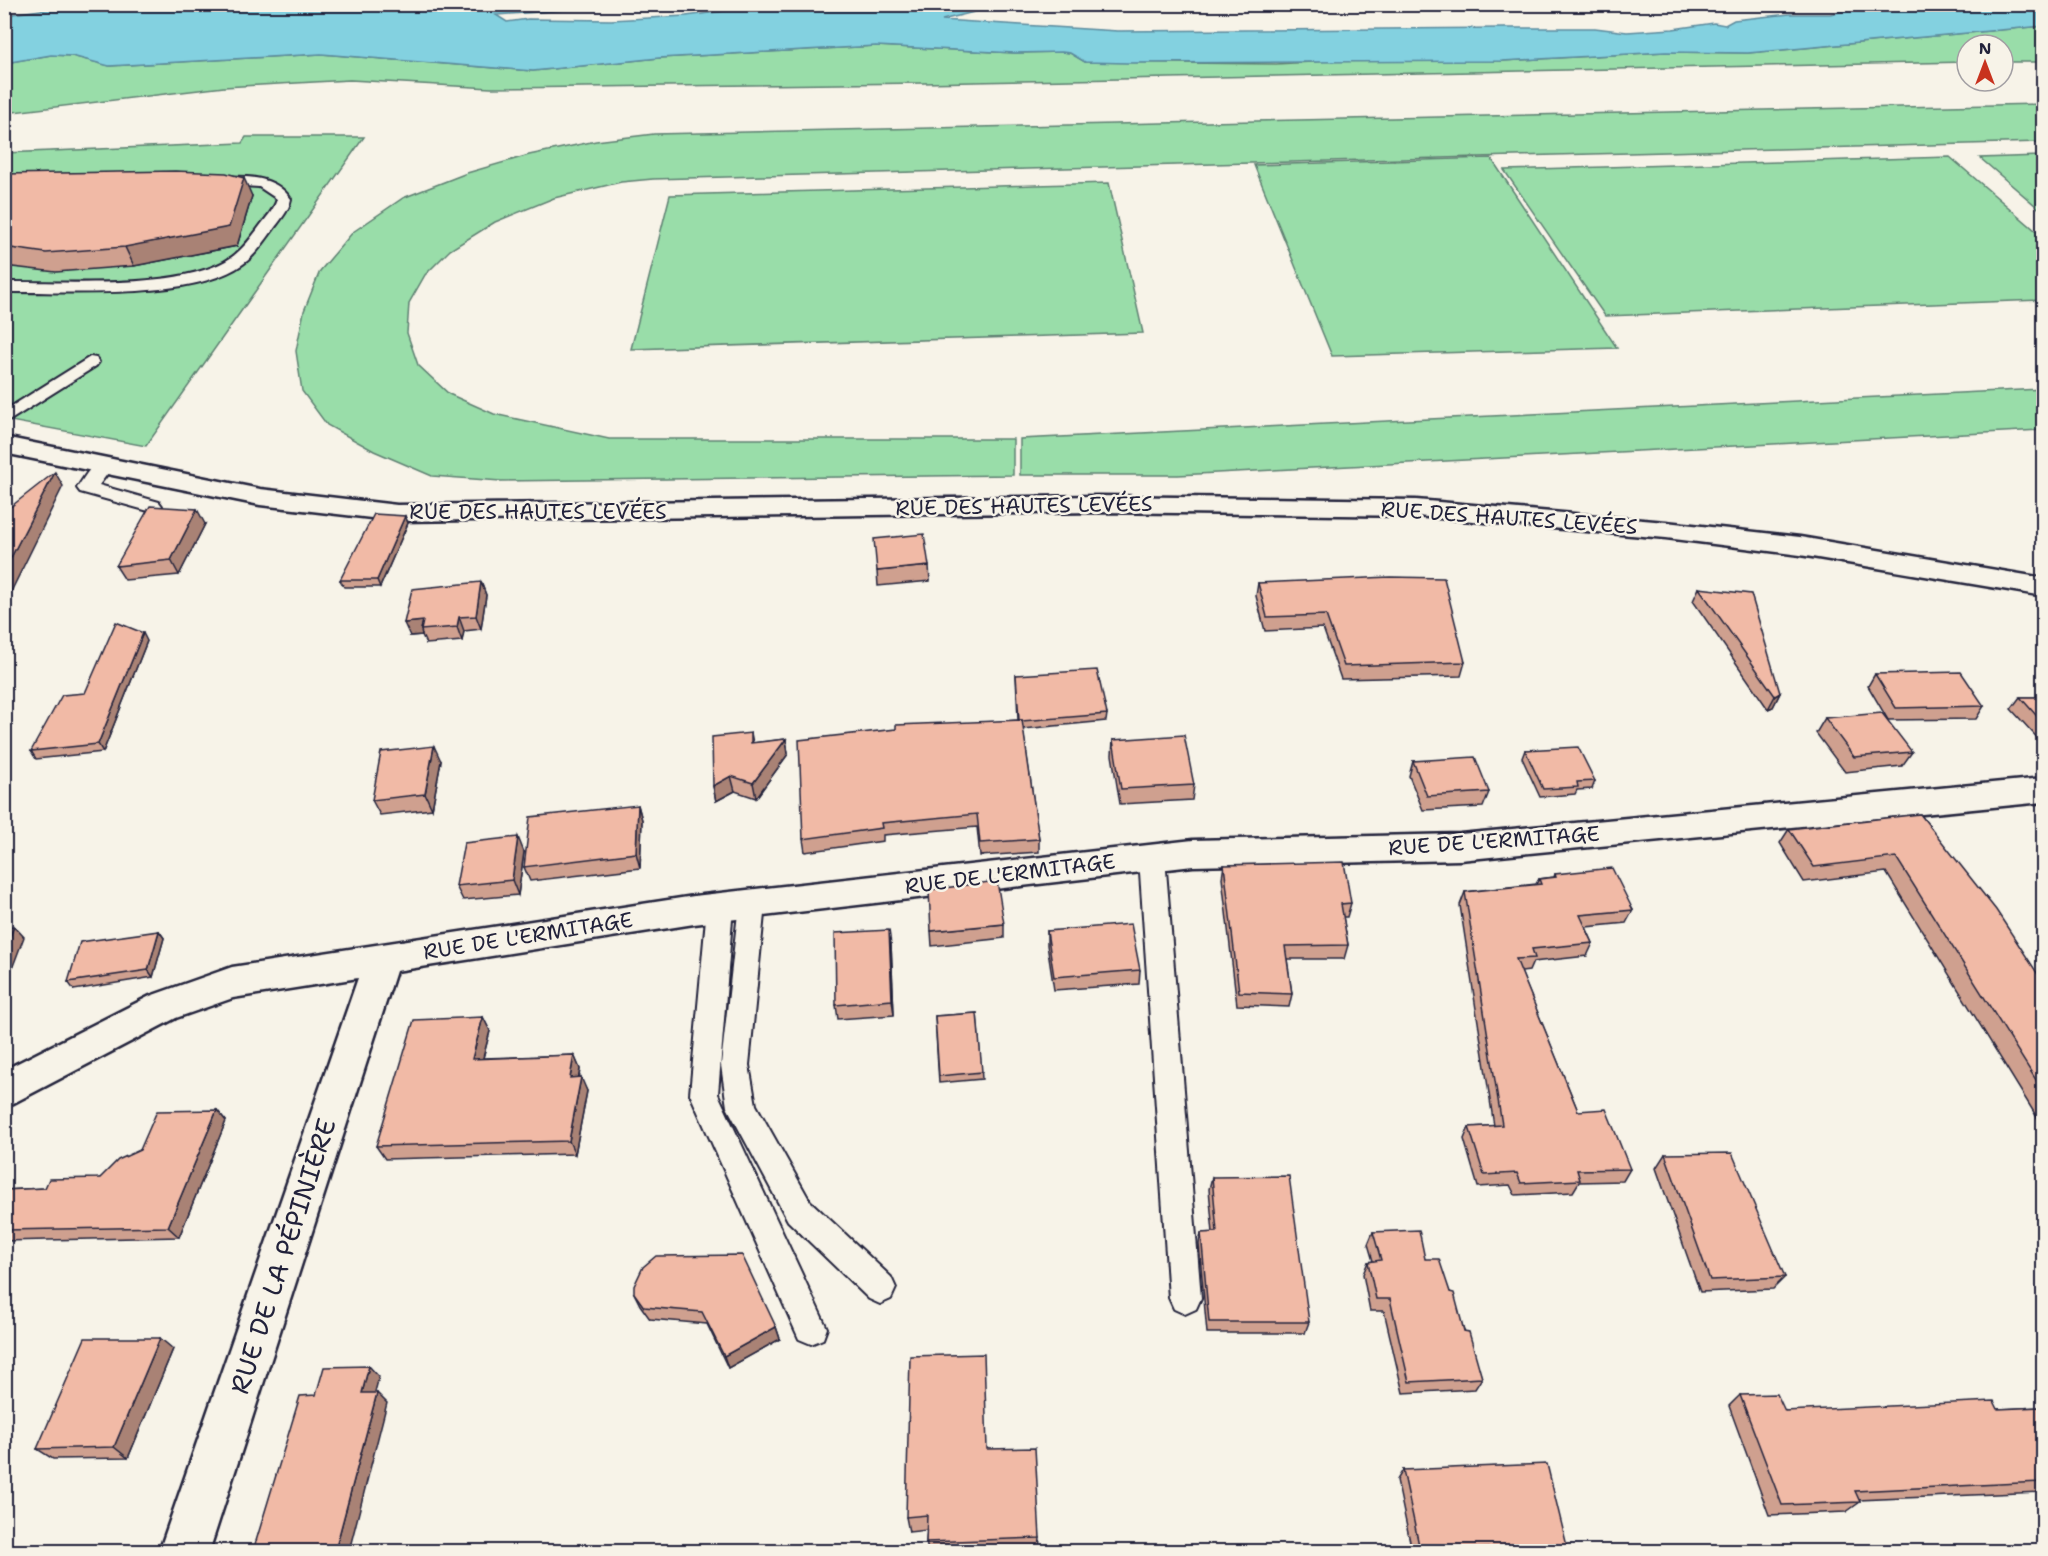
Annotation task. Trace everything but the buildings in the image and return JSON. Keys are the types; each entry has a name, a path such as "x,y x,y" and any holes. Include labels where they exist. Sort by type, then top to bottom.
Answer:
{"street":[{"name":"RUE DES HAUTES LEVÉES","path":"4,446 260,497 397,513 1098,504 1416,508 1666,530 1800,546 2043,587"},
{"name":"RUE DE L'ERMITAGE","path":"4,1091 48,1065 163,1007 232,983 736,905 1192,853 1460,847 2043,790"},
{"name":"RUE DE LA PÉPINIÈRE","path":"184,1551 376,977 377,959"}],"lane":[{"path":"4,287 162,285 191,279 237,261 282,207 284,199 281,193 264,184 198,182"},
{"path":"4,419 90,362"},
{"path":"104,465 87,488 152,506"},
{"path":"1152,858 1185,1298"},
{"path":"736,905 735,1065 742,1107 799,1211 880,1288"},
{"path":"736,905 704,1094 811,1328"}],"green space":[{"path":"2044,26 2043,62 2015,62 2015,33 1967,33"},
{"path":"1955,34 1955,62 923,83 491,88 350,80 224,87 5,113 4,63 51,55 72,56 110,66 321,54 533,71 659,58 876,46 1015,53 1062,52 1070,53 1085,62 1276,64 1347,60 1502,61 1665,52 1748,53"},
{"path":"2043,104 2043,142 653,179 621,182 554,198 495,222 450,250 425,275 409,303 407,333 418,365 449,394 494,414 609,439 1013,439 1013,475 501,481 432,476 374,451 327,425 302,391 296,351 304,311 320,271 353,232 403,198 467,173 529,155 596,141 654,134"},
{"path":"246,137 364,137 146,446 5,420 4,153 242,143"},
{"path":"2043,156 2043,212 1980,158"},
{"path":"1950,157 2043,237 2043,300 1605,316 1504,170"},
{"path":"1491,158 1617,348 1332,356 1254,165"},
{"path":"1109,183 1143,333 631,349 670,195"},
{"path":"2043,389 2043,430 1178,475 1020,475 1020,439"}],"water":[{"path":"779,4 1061,4 978,11 942,20 1118,31 1595,28 1627,32 1714,23 1725,25 1734,20 1790,14 1830,14 1872,5 1888,7 1928,4 2043,4 2044,26 1748,53 1665,52 1502,61 1085,62 1070,53 1062,52 1015,53 876,46 659,58 533,71 321,54 109,66 72,56 51,55 5,63 5,15 77,5 635,5 496,15 507,22 528,19 611,20 686,16"}]}
